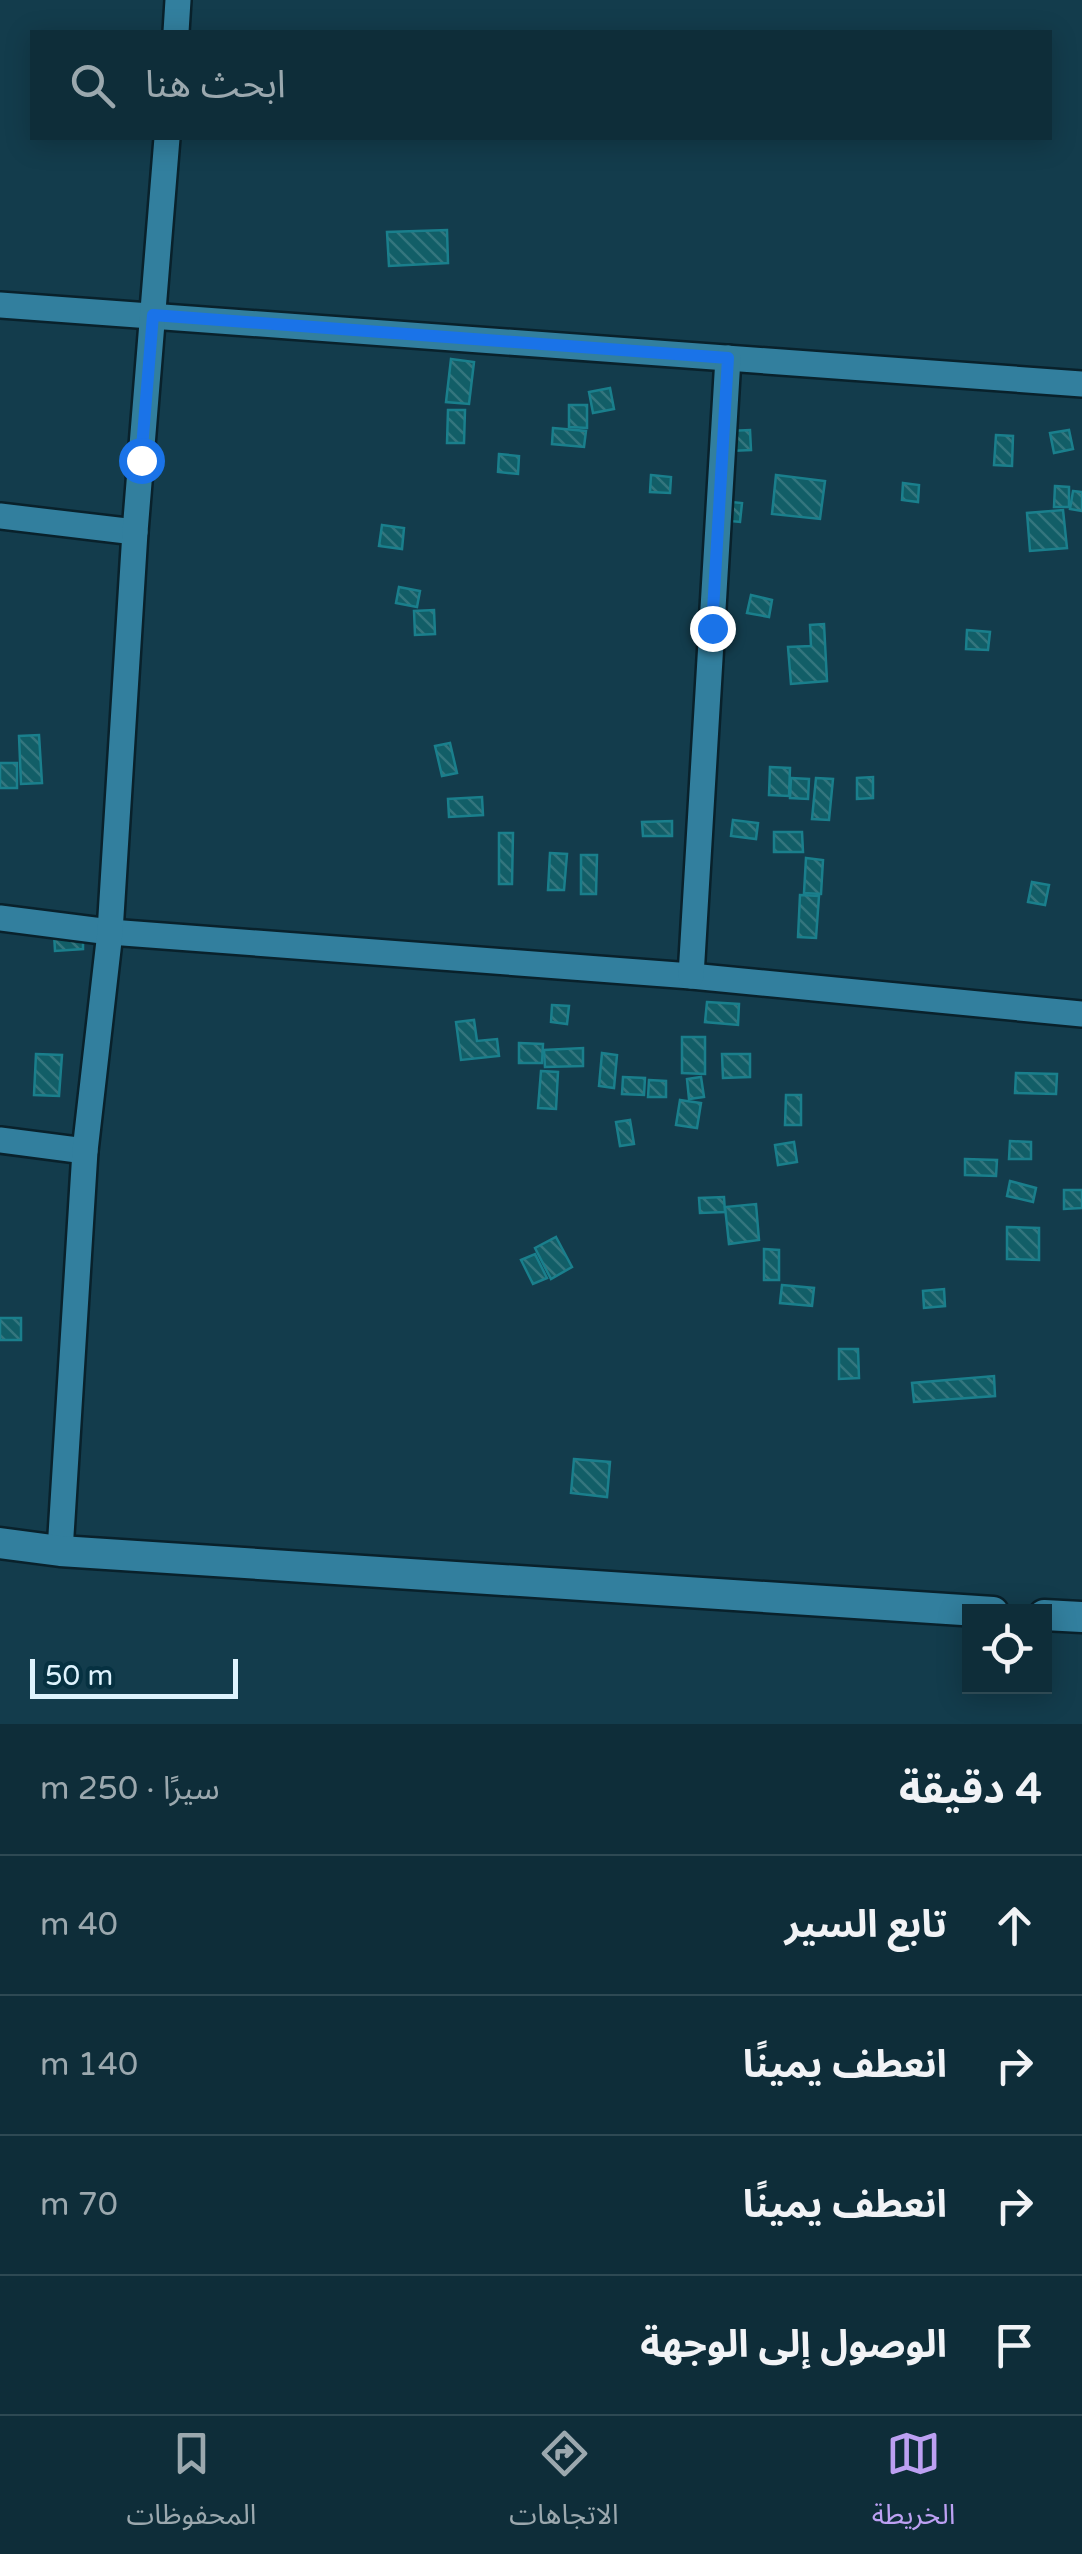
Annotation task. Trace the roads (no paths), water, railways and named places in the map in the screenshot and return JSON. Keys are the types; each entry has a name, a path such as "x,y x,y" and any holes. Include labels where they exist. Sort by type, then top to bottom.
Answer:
{"street":[{"path":"176,30 178,0"},
{"path":"60,1551 85,1150 110,932 167,140"},
{"path":"0,305 1082,384"},
{"path":"691,976 728,358"},
{"path":"0,516 136,532"},
{"path":"0,918 110,932 691,976 1082,1014"},
{"path":"0,1140 85,1150"},
{"path":"0,1543 60,1551 962,1610"},
{"path":"1052,1615 1082,1617"}]}
